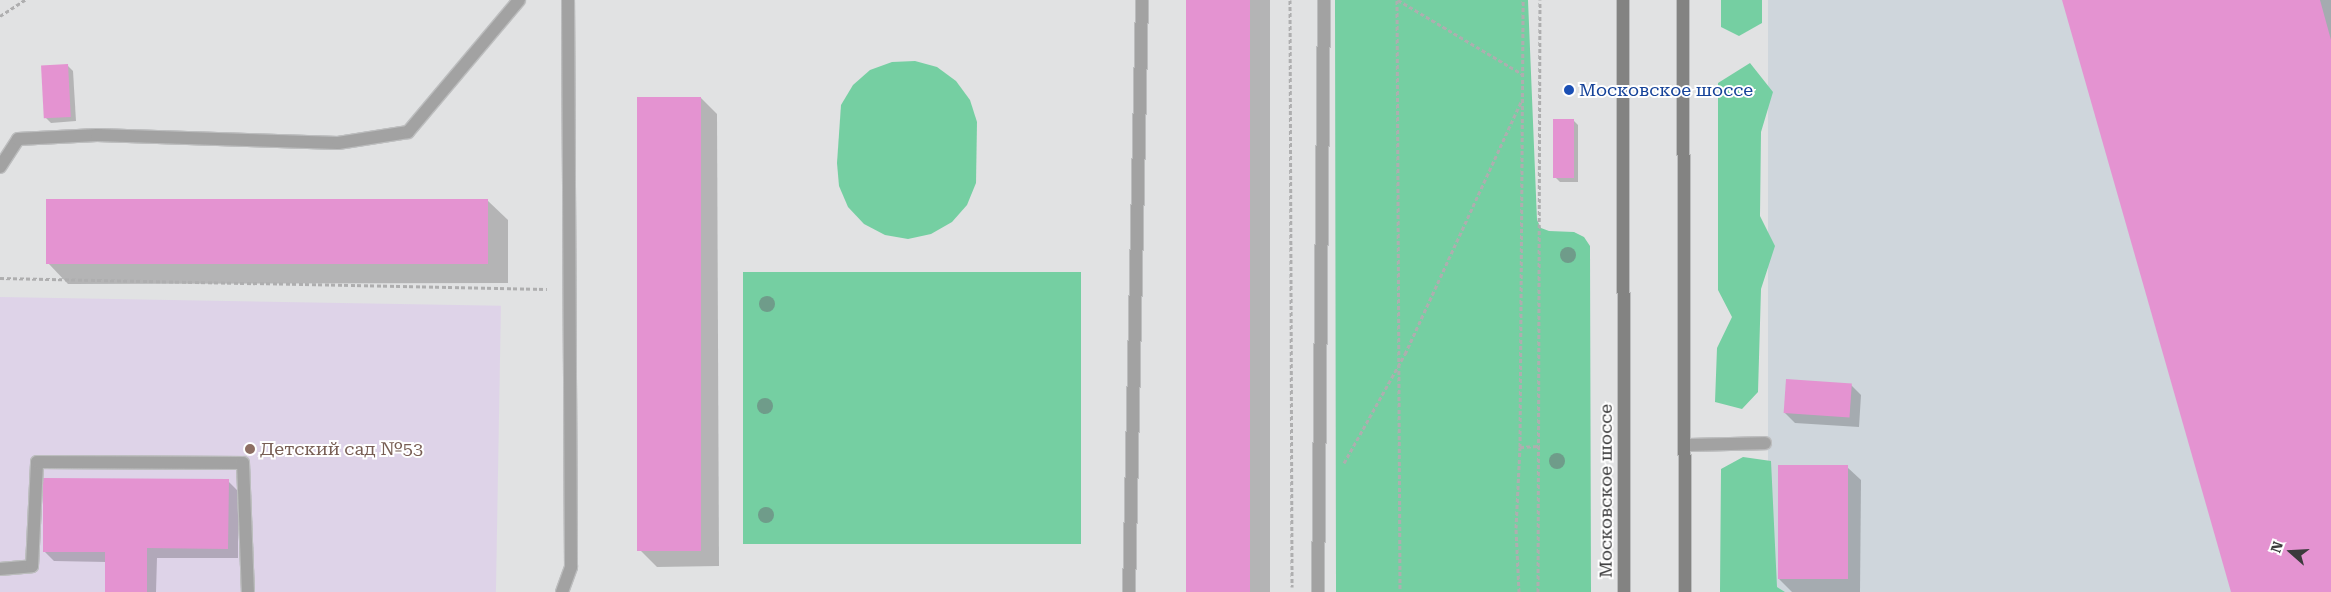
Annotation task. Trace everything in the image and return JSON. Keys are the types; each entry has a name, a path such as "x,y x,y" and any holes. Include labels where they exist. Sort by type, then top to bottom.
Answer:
{"main road":[{"name":"Московское шоссе","path":"1624,0 1624,592"},
{"path":"1683,0 1685,592"}],"street":[{"path":"0,167 18,139 98,136 338,143 408,132 519,0"},
{"path":"562,592 571,567 568,289 568,0"},
{"path":"1129,592 1142,0"},
{"path":"1318,592 1324,0"},
{"path":"1684,445 1765,443"},
{"path":"0,569 32,566 37,462 242,463 248,592"}],"path":[{"path":"0,16 25,0"},
{"path":"1290,0 1292,592"},
{"path":"1398,0 1523,74"},
{"path":"1398,0 1400,592"},
{"path":"1519,592 1516,528 1520,447 1523,0"},
{"path":"1538,592 1540,446 1540,0"},
{"path":"1343,465 1400,366 1522,98"},
{"path":"0,278 568,289"},
{"path":"1520,447 1540,446"}],"shaded area":[{"path":"1768,0 2331,0 2331,592 1768,592"},
{"name":"Детский сад №53","path":"0,297 501,306 496,592 0,592"}],"green space":[{"path":"1335,0 1528,0 1537,220 1541,228 1549,231 1574,232 1584,237 1590,246 1591,592 1336,592"},
{"path":"1721,0 1762,0 1762,23 1739,36 1721,27"},
{"path":"915,61 937,67 956,81 970,100 977,122 976,183 967,205 952,222 931,234 908,239 885,235 864,224 848,207 839,186 837,163 841,105 853,85 870,70 892,62"},
{"path":"1750,63 1773,92 1761,132 1760,216 1775,246 1761,289 1758,392 1742,409 1715,402 1717,348 1732,317 1718,290 1718,83"},
{"path":"743,272 1081,272 1081,544 743,544"},
{"path":"1743,457 1771,461 1777,587 1785,592 1720,592 1721,469"}],"building":[{"path":"1186,0 1250,0 1250,592 1186,592"},
{"path":"2062,0 2320,0 2331,40 2331,592 2231,592"},
{"path":"68,64 71,117 44,118 41,65"},
{"path":"637,97 701,97 701,551 637,551"},
{"path":"1553,119 1574,119 1574,178 1553,178"},
{"path":"46,199 488,199 488,264 46,264"},
{"path":"1786,379 1852,384 1849,418 1784,413"},
{"path":"1778,465 1848,465 1848,579 1778,579"},
{"path":"43,478 229,479 228,549 147,548 147,592 105,592 105,552 43,552"}],"place":[{"name":"Московское шоссе","path":"1569,90"},
{"name":"Детский сад №53","path":"250,449"}]}
